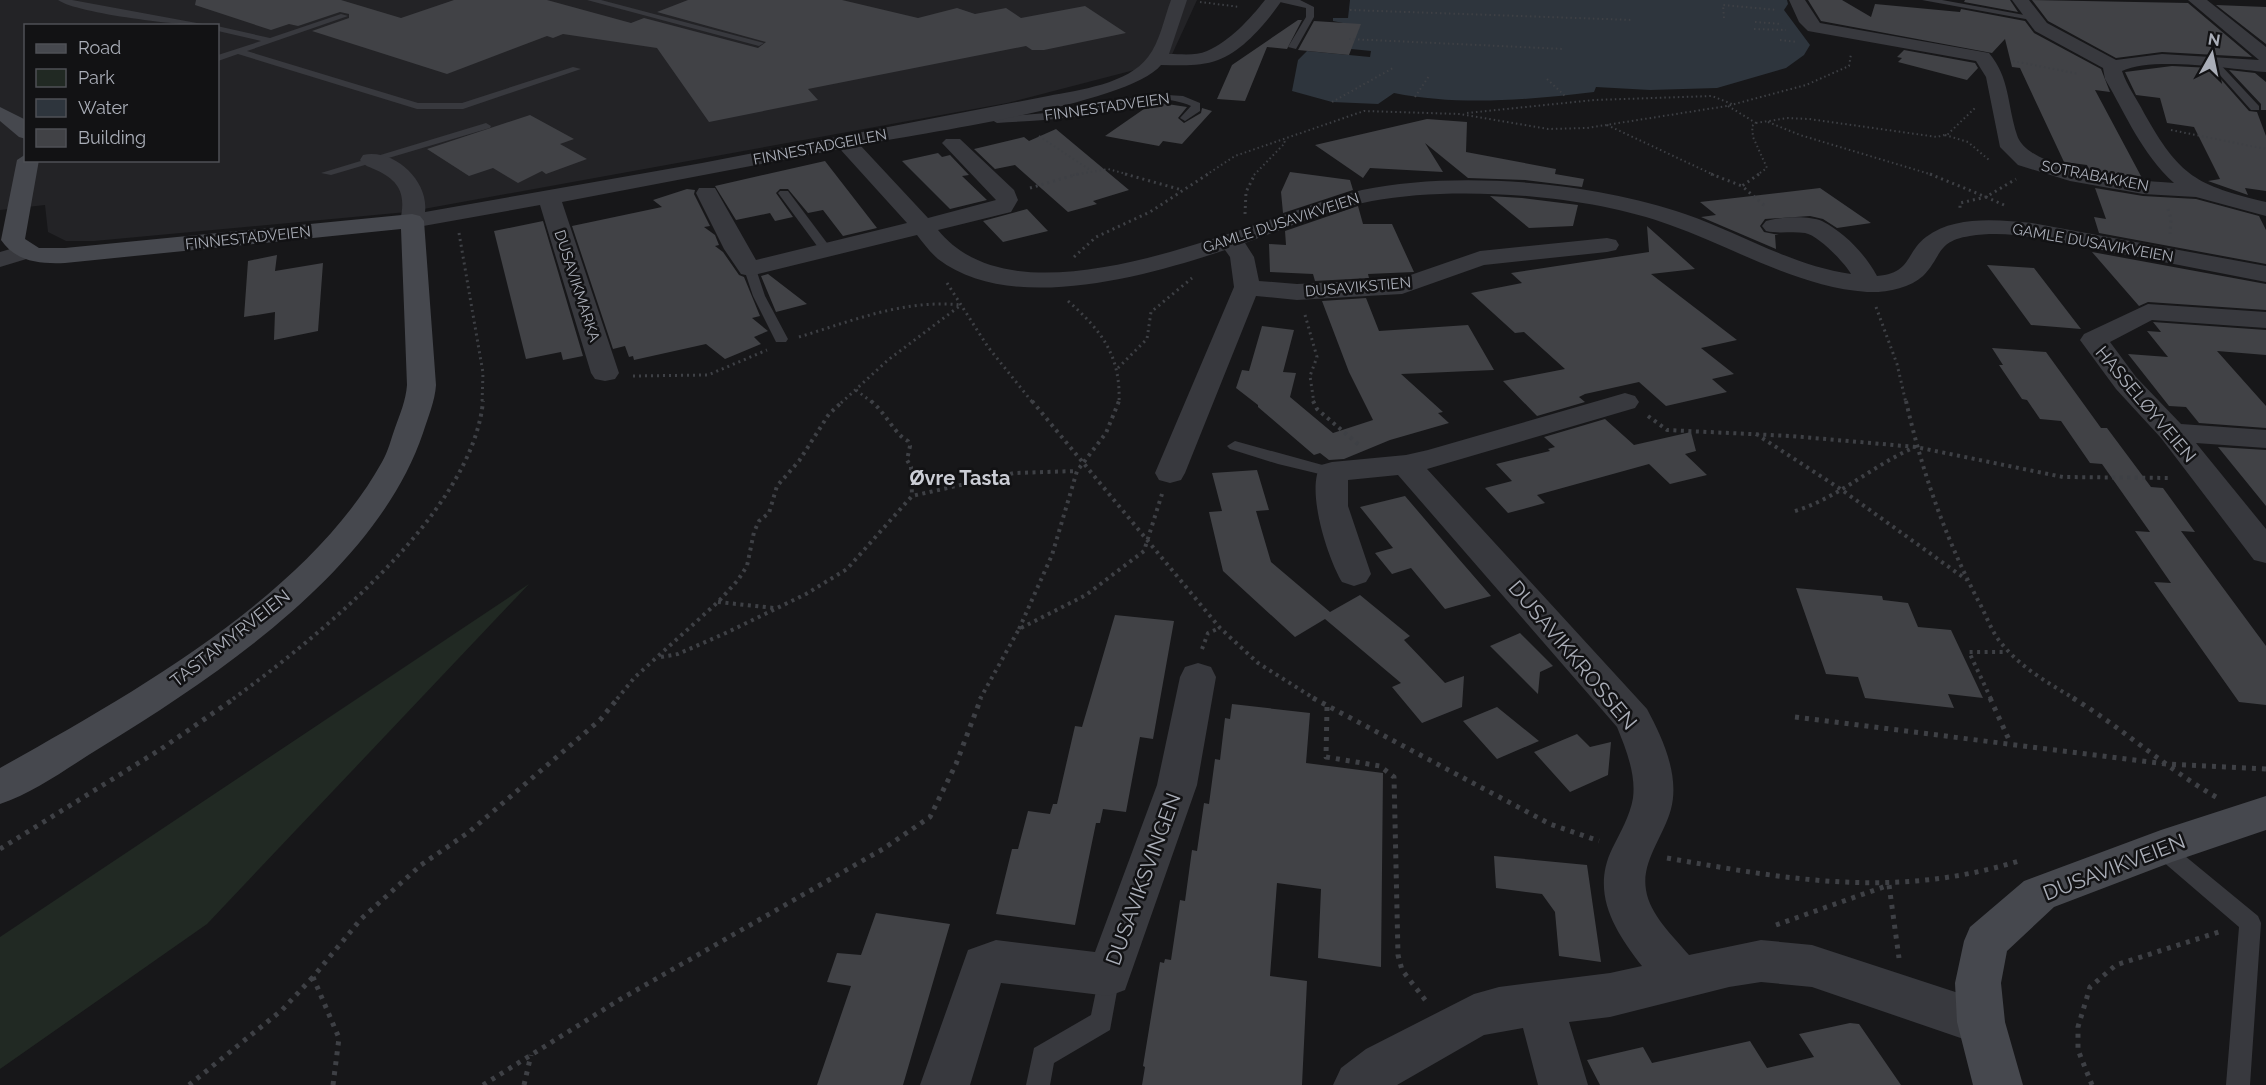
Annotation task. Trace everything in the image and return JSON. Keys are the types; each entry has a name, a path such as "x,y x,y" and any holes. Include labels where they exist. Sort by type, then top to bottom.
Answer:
{"main road":[{"path":"9,249 28,162"},
{"name":"FINNESTADVEIEN","path":"9,249 40,255 84,254 412,221"},
{"name":"TASTAMYRVEIEN","path":"0,788 109,725 191,672 270,611 329,554 380,494 410,440 421,395 412,221"},
{"name":"DUSAVIKVEIEN","path":"1998,1085 1981,1022 1978,982 1986,941 2039,894 2161,848 2266,813"}],"street":[{"path":"2020,0 2031,17 2048,31 2115,73 2141,126 2165,163 2200,190 2266,209"},
{"path":"2196,0 2266,56"},
{"path":"1186,1 1156,59 1192,60 1213,56 1254,26 1271,4"},
{"path":"1791,5 1814,27 1982,57"},
{"name":"SOTRABAKKEN","path":"1982,57 1996,74 2012,148 2021,157 2040,166 2163,189 2200,190"},
{"name":"FINNESTADGEILEN","path":"412,221 549,198 1099,91 1124,81 1156,59"},
{"path":"2115,73 2150,60 2266,66"},
{"name":"GAMLE DUSAVIKVEIEN","path":"844,142 947,254 981,271 1017,278 1084,278 1108,275 1231,240 1350,199 1384,192 1470,190 1537,193 1597,200 1653,212 1701,228 1789,266 1825,277 1869,284 1906,276 1916,269 1924,253 1937,240 1970,229 2014,228 2054,234 2266,274"},
{"path":"707,194 736,249 750,269 1003,207 1007,200 1006,195 952,143"},
{"path":"370,160 381,164 412,184 417,195 412,221"},
{"name":"DUSAVIKMARKA","path":"549,198 605,373"},
{"path":"1782,226 1813,226 1844,247 1863,269 1869,284"},
{"path":"1170,473 1247,287 1242,257 1231,240"},
{"name":"DUSAVIKSTIEN","path":"1247,287 1297,292 1402,286 1480,258 1607,245"},
{"name":"HASSELØYVEIEN","path":"2266,320 2148,312 2094,340 2126,383 2172,432 2266,552"},
{"path":"1354,574 1332,506 1332,472 1396,466 1625,402"},
{"path":"2172,432 2266,439"},
{"name":"DUSAVIKKROSSEN","path":"1396,466 1633,719 1652,772 1653,800 1625,872 1624,889 1631,911 1680,979"},
{"name":"DUSAVIKSVINGEN","path":"945,1085 984,965 996,961 1109,975 1177,785 1198,677"},
{"path":"1358,1085 1383,1066 1474,1016 1498,1009 1610,995 1729,966 1761,961 1785,962 1846,976 1981,1022"},
{"path":"1540,1004 1563,1085"}],"lane":[{"path":"62,0 196,24"},
{"path":"591,0 759,44"},
{"path":"1926,0 2031,17"},
{"path":"108,10 127,3"},
{"path":"1271,4 1300,3 1310,7 1310,17 1293,47"},
{"path":"219,58 344,16"},
{"path":"219,28 271,40"},
{"path":"237,51 417,106 440,108 463,106 576,69"},
{"path":"2214,63 2255,108"},
{"name":"FINNESTADVEIEN","path":"997,120 1070,114 1167,96 1196,105 1197,109 1185,118"},
{"path":"327,173 486,126"},
{"path":"784,193 827,250"},
{"path":"750,269 759,296 783,342"},
{"path":"1235,446 1283,461 1332,472"},
{"path":"2161,848 2250,923 2238,1085"},
{"path":"1038,1085 1043,1056 1102,1022 1109,975"}],"path":[{"path":"1186,1 1271,4"},
{"path":"1724,18 1723,5 1791,5"},
{"path":"1350,10 1633,20"},
{"path":"1755,22 1783,24"},
{"path":"1754,29 1786,30"},
{"path":"1349,39 1564,49"},
{"path":"1982,57 2115,73"},
{"path":"1332,102 1393,68"},
{"path":"1415,97 1428,76"},
{"path":"1547,79 1564,96"},
{"path":"1460,114 1594,100 1712,96 1733,104"},
{"path":"1727,106 1756,123 1788,118 1820,120 1937,137 1948,134 1954,126 1986,100 2001,100"},
{"path":"1768,122 1800,135 1928,172 1986,197 2054,234"},
{"path":"1743,186 1765,171 1767,166 1752,134 1752,126 1756,123"},
{"path":"1607,125 1724,180 1743,186 1782,226"},
{"path":"2141,126 2206,135 2266,149"},
{"path":"1037,134 1091,170"},
{"path":"1257,231 1247,224 1244,205 1248,184 1258,169 1286,143 1284,140"},
{"path":"1970,229 1960,203 1995,194 2031,168 2040,166"},
{"path":"1006,195 1091,170 1108,170 1182,190"},
{"path":"2163,189 2168,196 2171,219 2171,256"},
{"path":"1119,368 1147,339 1150,312 1215,263 1231,240"},
{"path":"941,275 988,347 1177,579 1238,645 1258,663 1327,707 1550,824 1605,843"},
{"path":"1869,284 1871,293 1869,297 1876,307 1897,364 1916,447 1941,521 1968,580 2006,652 2034,674 2104,717 2166,764 2219,799"},
{"path":"1297,292 1317,357 1310,376 1313,401 1317,409 1396,466"},
{"path":"605,373 607,375 708,375 783,342 916,304 942,302 961,305"},
{"path":"189,1085 282,1010 361,920 422,865 469,832 600,720 635,677 660,657 718,602 747,566 754,532 759,521 769,513 777,486 799,461 829,414 913,339 961,305"},
{"path":"856,390 879,409 897,429 899,437 908,441 910,446 907,460 911,467 912,496"},
{"path":"1625,402 1635,406 1667,430 1755,434 1916,447 2062,477 2166,477 2209,481"},
{"path":"1755,434 1842,490 1968,580"},
{"path":"1795,511 1821,503 1890,458 1916,447"},
{"path":"483,1085 629,994 883,849 930,817 956,764 975,708 1018,629 1052,555 1077,471 1084,462"},
{"path":"660,657 678,654 720,636 806,594 847,569 912,496 1014,473 1077,471"},
{"path":"1018,629 1086,595 1144,551 1170,473"},
{"path":"718,602 774,608"},
{"path":"2006,652 1992,654 1969,652 2010,743"},
{"path":"1327,707 1326,757 1380,766 1395,777 1398,955 1402,970 1438,1017 1452,1027"},
{"path":"1795,717 2166,764 2266,769"},
{"path":"1659,857 1772,877 1889,885 1991,872 2019,861"},
{"path":"1766,929 1889,885"},
{"path":"1889,885 1900,969"},
{"path":"2092,1085 2078,1050 2078,1027 2090,987 2116,965 2250,923"},
{"path":"313,977 339,1038 333,1085"},
{"path":"524,1085 531,1055"}],"shaded area":[{"path":"0,0 1197,0 1169,61 1007,103 407,212 94,241 66,241 48,232 45,205 0,210"}],"green space":[{"path":"529,584 207,924 0,1069 0,937"}],"water":[{"path":"1350,0 1787,0 1788,4 1784,10 1810,45 1804,55 1786,68 1717,88 1650,90 1596,87 1594,92 1468,101 1394,93 1378,104 1332,102 1292,91 1298,60 1307,51 1370,57 1371,51 1312,45 1348,24 1333,21 1333,18 1348,18"}],"building":[{"path":"196,0 341,0 401,18 454,0 547,0 631,23 644,18 758,48 766,42 657,12 688,0 842,0 918,18 957,8 975,14 1006,8 1021,18 1085,6 1126,33 1044,50 1032,50 1026,46 808,89 818,100 709,122 657,48 563,34 553,38 547,36 447,74 312,31 349,18 349,14 340,12 298,26 289,24 271,30 195,5"},
{"path":"1808,0 1842,0 1871,17 1875,4 1960,12 1961,9 2025,21 2034,33 2101,69 2110,92 2095,90 2142,178 2089,170 2087,165 2064,162 2020,68 2012,67 2005,39 1992,53 1821,21"},
{"path":"1965,0 2010,0 2018,12 1964,2"},
{"path":"2032,0 2188,3 2252,57 2162,52 2116,58 2048,21"},
{"path":"2216,5 2266,7 2266,44"},
{"path":"1298,20 1302,20 1287,49 1267,47 1245,101 1217,99 1232,65"},
{"path":"1314,21 1361,24 1349,55 1298,50"},
{"path":"1904,50 1975,63 1978,68 1967,80 1898,62 1902,58 1897,57"},
{"path":"2172,66 2211,68 2249,111 2257,112 2266,136 2266,191 2245,188 2248,195 2208,181 2220,179 2194,127 2167,123 2160,98 2136,95 2125,72"},
{"path":"2229,70 2255,73 2266,82 2266,110 2261,110 2261,104"},
{"path":"1154,102 1187,107 1178,118 1184,123 1201,113 1202,108 1212,111 1182,144 1163,141 1159,146 1105,136"},
{"path":"530,115 574,139 560,144 587,159 546,174 542,171 518,183 493,168 469,176 427,149"},
{"path":"1427,119 1467,122 1466,152 1556,169 1555,174 1584,179 1582,187 1525,180 1468,178 1425,143 1443,172 1370,168 1363,178 1315,145"},
{"path":"1056,129 1129,190 1093,201 1097,204 1068,212 1015,165 995,169 974,149 1024,137 1029,141"},
{"path":"938,153 942,157 950,155 969,175 962,176 987,200 950,209 902,161"},
{"path":"825,161 877,228 843,236 823,210 808,213 788,189 780,189 776,193 793,217 775,221 770,213 736,220 715,186"},
{"path":"1290,172 1350,180 1353,190 1283,213 1281,192"},
{"path":"1820,188 1871,223 1837,228 1823,219 1810,216 1765,219 1760,226 1764,232 1779,235 1775,235 1776,249 1701,217 1716,215 1700,202"},
{"path":"2095,188 2143,196 2196,199 2259,216 2266,230 2266,264 2099,233 2094,217 2106,219"},
{"path":"687,189 695,190 694,194 710,226 704,227 715,235 719,245 715,246 723,252 739,275 744,277 760,316 752,318 768,331 754,337 761,344 725,359 706,344 634,360 633,356 629,357 625,346 613,349 572,226 662,207 653,200"},
{"path":"1490,196 1578,205 1573,226 1529,228"},
{"path":"1358,206 1363,224 1392,224 1414,272 1368,274 1369,278 1315,281 1313,274 1270,272 1269,244 1286,245 1285,231"},
{"path":"1027,209 1048,231 1003,242 983,221"},
{"path":"543,221 583,356 563,360 561,352 526,359 494,231"},
{"path":"1647,226 1695,269 1651,274 1737,340 1701,348 1734,374 1712,379 1727,392 1666,406 1639,382 1585,394 1579,397 1585,402 1537,416 1503,381 1565,369 1524,332 1515,333 1471,293 1522,283 1511,273 1649,252"},
{"path":"2092,252 2266,284 2266,310 2148,302 2139,306"},
{"path":"277,255 275,271 323,263 318,331 274,340 275,312 244,317 248,261"},
{"path":"1987,265 2034,268 2081,329 2031,325"},
{"path":"768,274 807,304 776,312 761,276"},
{"path":"1366,298 1379,331 1468,325 1494,370 1401,374 1443,412 1438,413 1449,423 1390,440 1344,459 1329,460 1320,453 1314,455 1236,388 1242,370 1249,371 1262,326 1294,330 1283,372 1296,373 1290,397 1333,433 1373,420 1349,372 1322,301"},
{"path":"2153,322 2266,330 2266,355 2217,351 2266,406 2266,428 2199,423 2186,407 2169,406 2128,354 2168,357 2147,331 2161,332"},
{"path":"1992,348 2046,352 2101,428 2107,428 2151,487 2163,488 2195,532 2181,531 2266,646 2266,705 2239,702 2154,582 2171,583 2135,531 2150,532 2102,464 2090,463 2061,421 2040,419 2027,400 2022,399 1999,365 2003,365"},
{"path":"1605,419 1634,445 1691,432 1696,451 1685,454 1707,475 1670,484 1649,464 1537,495 1545,503 1508,513 1485,488 1512,481 1496,464 1550,451 1548,449 1555,447 1544,437"},
{"path":"2218,447 2266,450 2266,506"},
{"path":"1257,470 1269,510 1256,511 1271,562 1330,612 1360,595 1410,636 1404,640 1445,683 1464,676 1462,707 1422,723 1392,687 1401,683 1325,619 1295,637 1223,571 1209,512 1222,511 1212,473"},
{"path":"1405,496 1491,596 1445,609 1411,568 1392,574 1375,553 1393,548 1360,507"},
{"path":"1796,588 1882,596 1883,600 1908,603 1918,627 1951,630 1983,698 1948,694 1954,708 1865,698 1858,677 1826,674"},
{"path":"1115,615 1174,621 1153,739 1140,737 1126,812 1103,809 1100,823 1096,823 1075,925 996,914 1012,849 1018,849 1028,811 1050,814 1053,804 1057,804 1075,726 1082,727"},
{"path":"1520,633 1553,666 1540,672 1538,694 1490,646"},
{"path":"1232,704 1310,713 1306,763 1383,773 1381,967 1318,958 1321,889 1277,883 1270,976 1307,981 1302,1085 1142,1085 1160,962 1164,963 1165,959 1171,960 1180,900 1185,901 1192,850 1197,851 1204,803 1209,804 1215,759 1220,760 1225,718 1230,719"},
{"path":"1497,707 1539,741 1497,759 1463,721"},
{"path":"1577,734 1590,747 1611,742 1608,775 1570,792 1534,752"},
{"path":"1494,856 1587,865 1601,962 1559,956 1555,912 1542,894 1496,888"},
{"path":"876,913 950,924 903,1085 817,1085 851,986 827,982 837,953 861,955"},
{"path":"1850,1023 1859,1024 1901,1085 1600,1085 1587,1060 1643,1047 1652,1063 1750,1041 1767,1068 1814,1057 1799,1034"}],"district":[{"name":"Øvre Tasta","path":"960,478"}]}
